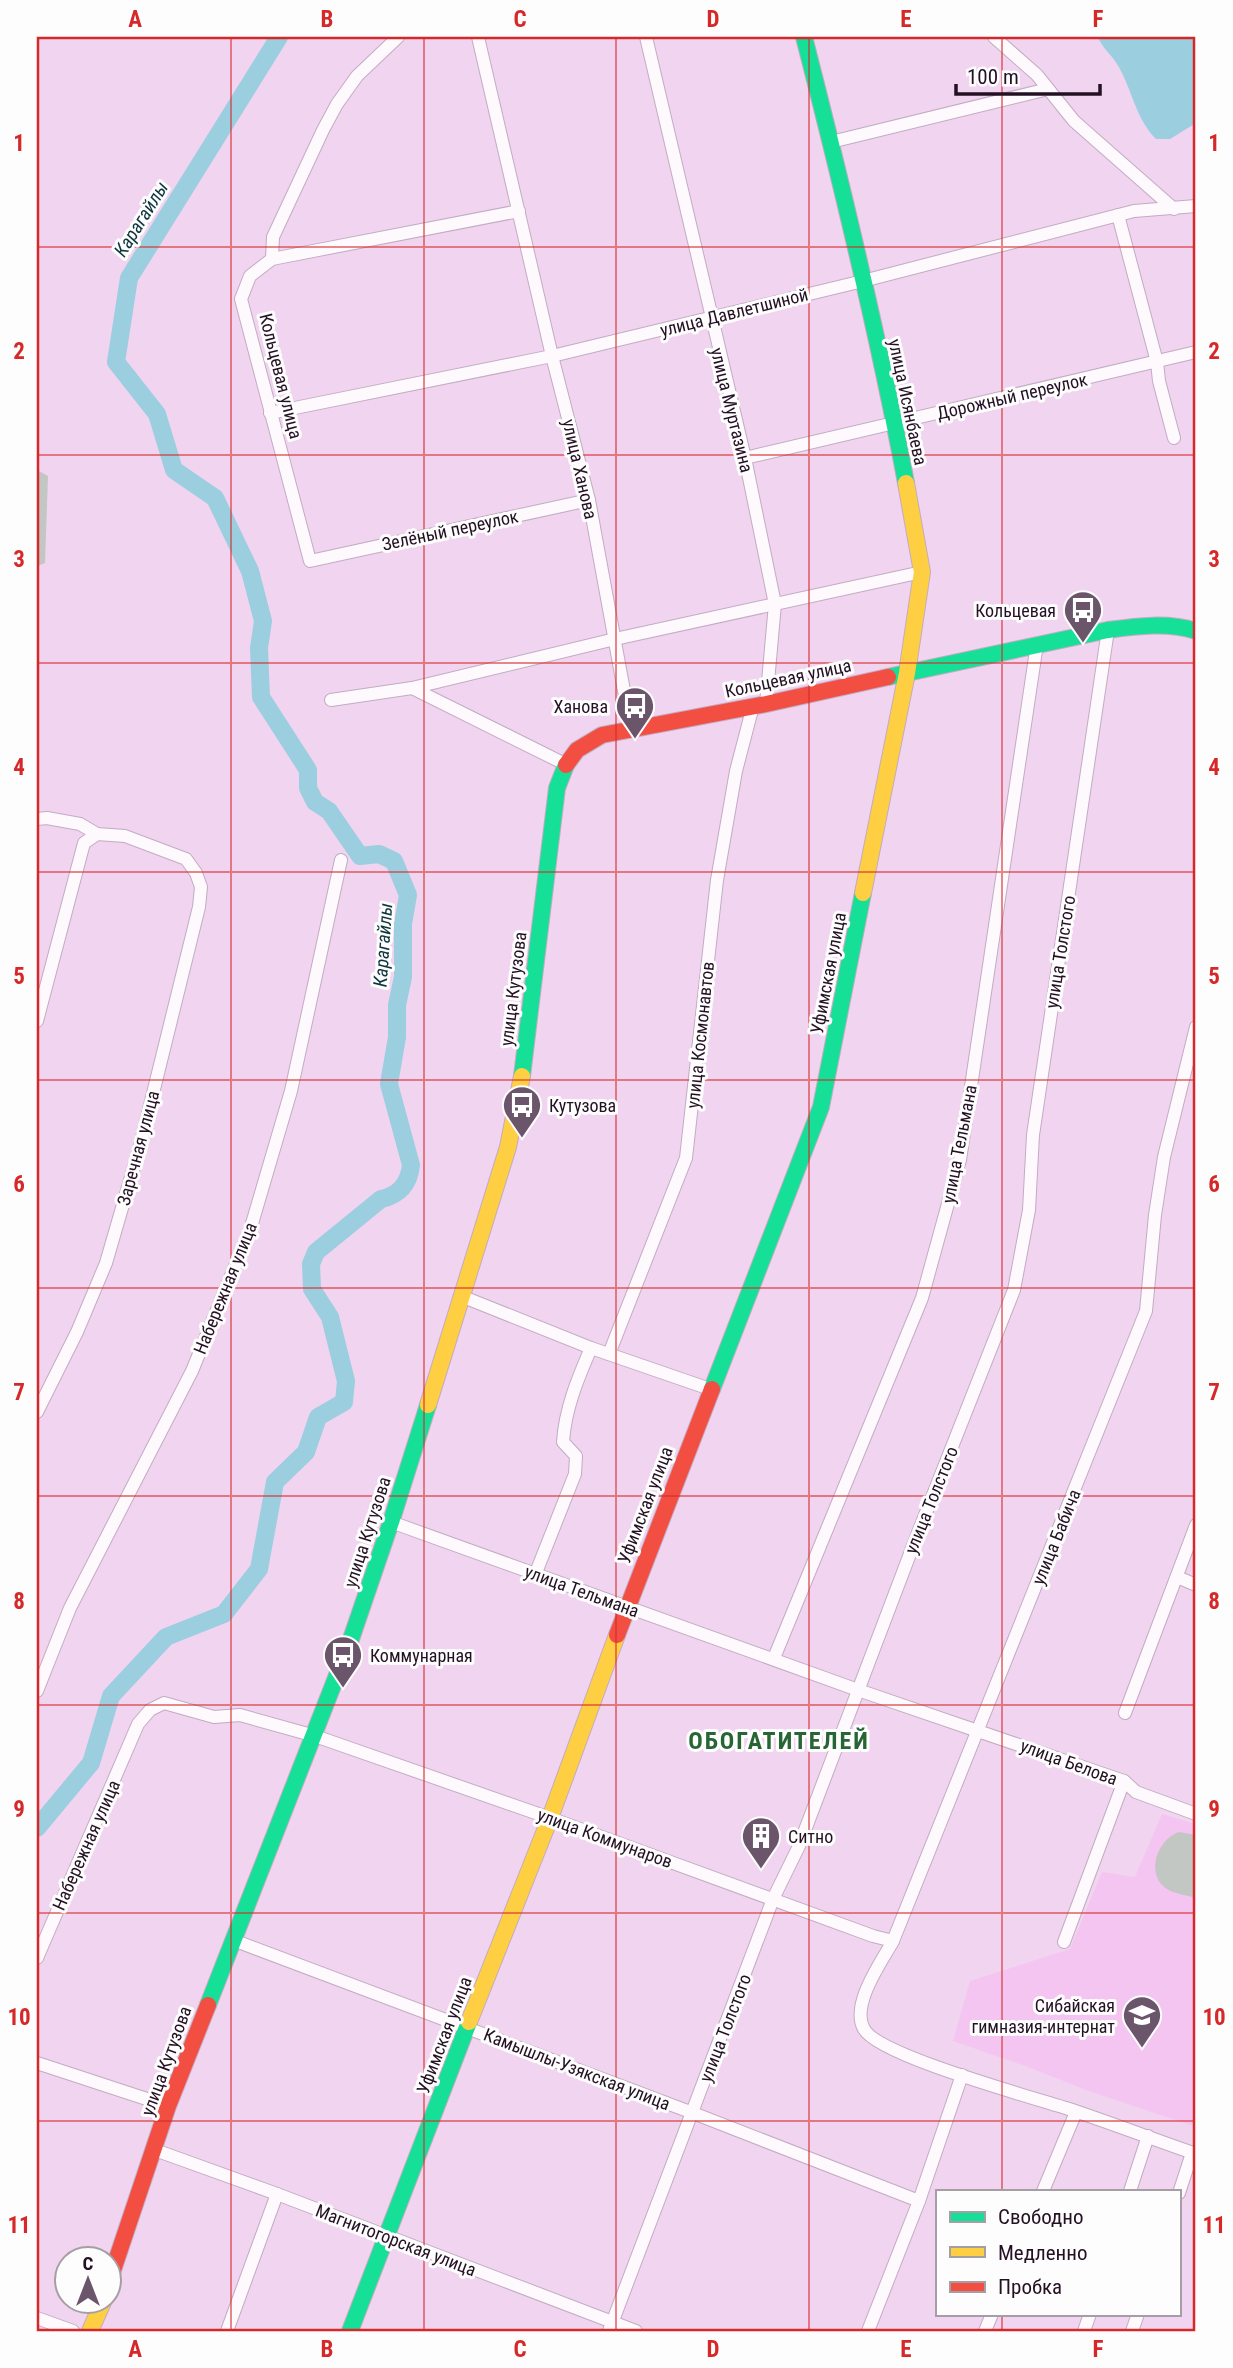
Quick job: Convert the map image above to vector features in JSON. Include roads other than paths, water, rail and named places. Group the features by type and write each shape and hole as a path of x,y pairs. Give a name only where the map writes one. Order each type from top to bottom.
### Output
{"street":[{"path":"398,37 357,76 337,104 273,237 272,259 519,211"},
{"name":"улица Ханова","path":"478,37 552,356 589,500 631,729"},
{"name":"улица Муртазина","path":"646,37 745,458 775,604 760,705"},
{"name":"улица Исянбаева","path":"804,37 831,142 895,424 922,572 907,673"},
{"path":"994,37 1037,75 1074,121 1174,209"},
{"path":"831,142 1048,89"},
{"name":"улица Давлетшиной","path":"270,413 552,356 863,281 1134,211 1196,205"},
{"path":"1118,215 1174,438"},
{"name":"Кольцевая улица","path":"272,259 250,276 241,299 310,561"},
{"name":"Дорожный переулок","path":"745,458 1196,352"},
{"name":"Зелёный переулок","path":"310,561 589,500"},
{"path":"331,700 412,688 615,639 922,572"},
{"name":"Кольцевая улица","path":"565,764 572,753 588,741 631,729 760,705 1108,630 1140,626 1183,627 1196,631"},
{"name":"улица Толстого","path":"611,2327 773,1899 799,1846 1014,1290 1029,1210 1033,1135 1108,630"},
{"name":"улица Тельмана","path":"774,1658 922,1298 960,1160 1037,644"},
{"name":"Уфимская улица","path":"350,2331 551,1818 626,1608 821,1107 907,673"},
{"path":"412,688 565,764"},
{"name":"улица Космонавтов","path":"609,1354 686,1158 717,880 736,771 760,705"},
{"name":"улица Кутузова","path":"122,2246 168,2106 315,1736 391,1522 508,1147 519,1097 557,788 565,764"},
{"path":"37,819 47,818 80,824 97,834 84,843 37,1021"},
{"name":"Заречная улица","path":"37,1412 106,1263 140,1146 200,907 201,887 196,873 186,859 125,836 97,834"},
{"name":"Набережная улица","path":"37,1691 42,1658 192,1371 251,1227 291,1091 341,860"},
{"name":"улица Бабича","path":"962,2075 877,2042 864,2029 861,2008 868,1985 893,1941 1146,1311 1155,1215 1164,1157 1196,1027"},
{"path":"461,1296 591,1348 710,1389"},
{"path":"535,1575 575,1474 576,1456 563,1442 564,1428 575,1385 591,1348"},
{"name":"улица Тельмана","path":"391,1522 626,1608 978,1730"},
{"path":"1125,1713 1196,1525"},
{"path":"1177,1577 1196,1585"},
{"name":"Набережная улица","path":"37,1958 138,1724 150,1710 164,1703"},
{"name":"улица Коммунаров","path":"164,1703 214,1717 240,1715 315,1736 893,1941"},
{"name":"улица Белова","path":"978,1730 1124,1781 1136,1792 1196,1814"},
{"path":"1064,1942 1124,1781"},
{"name":"Камышлы-Узякская улица","path":"233,1940 919,2201"},
{"path":"37,2063 168,2106"},
{"path":"869,2331 919,2201 962,2075 1194,2153 1180,2190"},
{"path":"1043,2190 1076,2112"},
{"path":"1130,2190 1148,2136"},
{"name":"Магнитогорская улица","path":"155,2150 387,2236 611,2327 636,2331"},
{"path":"227,2331 278,2194"},
{"path":"37,2318 73,2331"}],"water":[{"path":"1098,37 1196,37 1196,123 1170,139 1156,139 1143,122 1117,64"}],"waterway":[{"name":"Карагайлы","path":"37,1828 91,1763 111,1696 166,1637 224,1614 259,1569 275,1482 306,1452 318,1417 344,1402 346,1381 330,1317 312,1289 311,1264 316,1252 381,1199 402,1188 411,1165 389,1084 397,1037 397,1005 403,977 403,924 408,895 394,861 379,854 360,856 329,811 315,802 308,788 308,770 261,697 259,648 263,621 250,571 215,498 174,470 157,414 116,362 129,278 279,37"}],"place":[{"name":"Кольцевая","path":"1083,644"},
{"name":"Ханова","path":"635,740"},
{"name":"Кутузова","path":"522,1139"},
{"name":"Коммунарная","path":"343,1689"},
{"name":"Ситно","path":"761,1870"},
{"name":"Сибайская гимназия-интернат","path":"1142,2049"}],"district":[{"name":"ОБОГАТИТЕЛЕЙ","path":"779,1741"}]}
